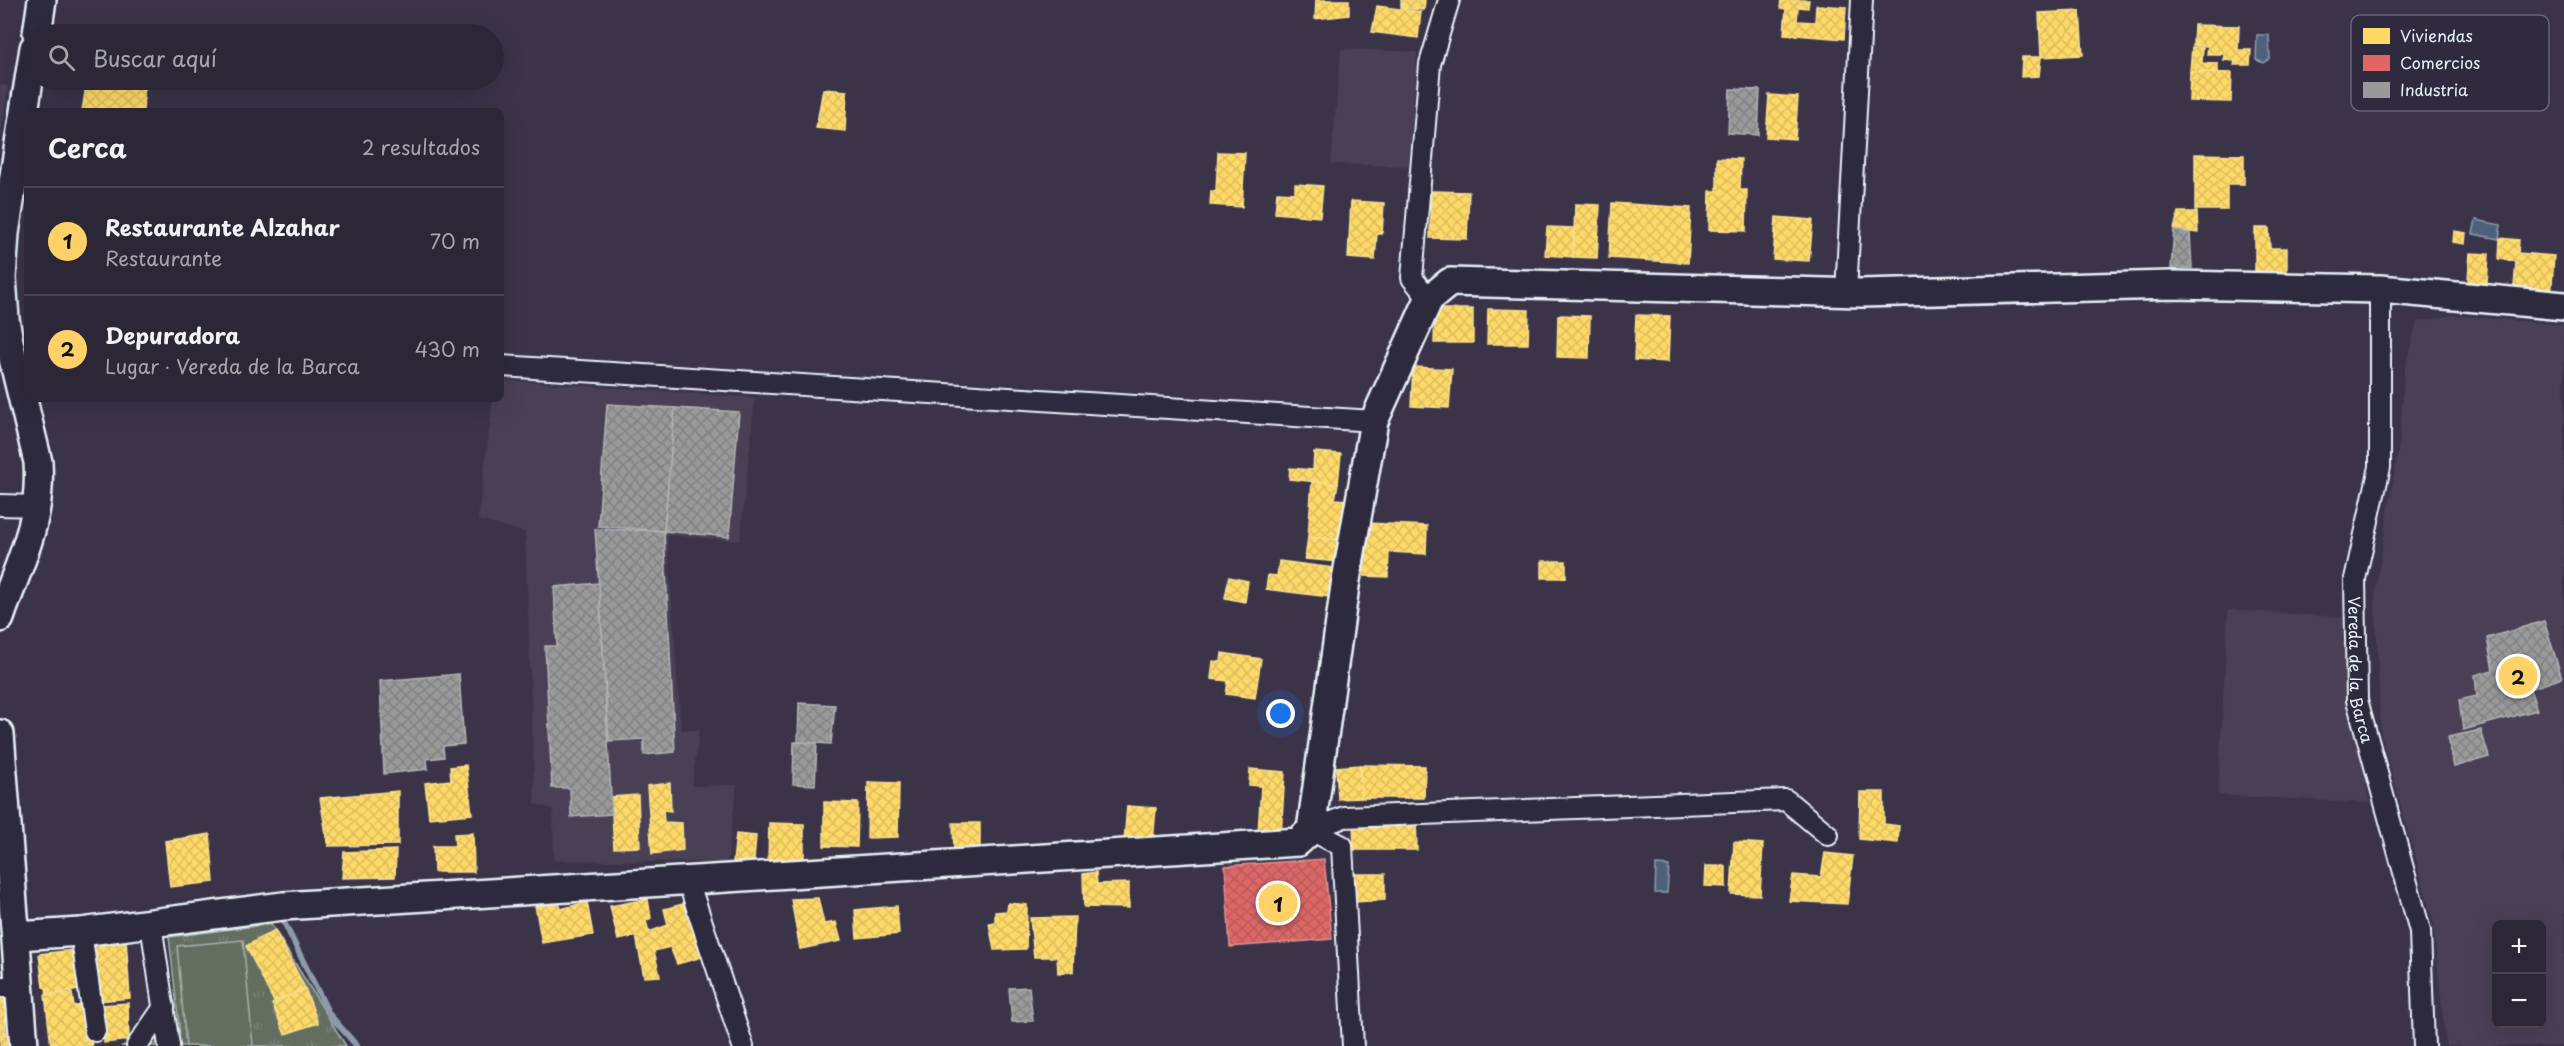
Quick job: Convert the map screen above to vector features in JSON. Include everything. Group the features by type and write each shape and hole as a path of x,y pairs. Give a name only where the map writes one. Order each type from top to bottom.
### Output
{"main road":[{"path":"38,24 42,0"},
{"path":"25,108 27,90"},
{"path":"0,618 30,538 38,506 38,462 9,342 2,278 5,233 24,112"},
{"path":"16,936 81,932 283,906 1298,842 1311,830 1345,586 1374,421 1429,299 1450,282 1846,292 2172,285 2380,289 2564,306"},
{"path":"0,734 16,936 10,987 24,1046"}],"street":[{"path":"1429,299 1412,278 1430,64 1449,0"},
{"path":"1846,292 1862,0"},
{"name":"Vereda de la Barca","path":"2380,289 2380,467 2355,579 2357,700 2420,930 2424,1046"},
{"path":"504,366 1374,421"},
{"path":"0,505 38,506"},
{"path":"1311,830 1344,817 1786,800 1828,835"},
{"path":"1311,830 1342,846 1353,1046"},
{"path":"688,881 743,1046"},
{"path":"151,924 169,1046"},
{"path":"81,932 95,1031"},
{"path":"137,1046 164,1007"}],"shaded area":[{"path":"1341,49 1417,52 1409,166 1331,164"},
{"path":"0,85 8,86 0,138"},
{"path":"2453,315 2564,325 2564,1046 2446,1046 2433,920 2381,735 2375,594 2400,439 2404,372 2417,322"},
{"path":"504,380 755,398 740,541 667,535 681,730 699,730 692,786 737,785 727,863 554,860 553,809 535,804 525,532 478,520 493,402 504,402"},
{"path":"2228,610 2342,617 2369,803 2218,795"}],"green space":[{"path":"271,924 346,1046 121,1046 180,1034 169,937"},
{"path":"243,940 253,1046 186,1046 177,946"}],"water":[{"path":"2257,35 2269,35 2270,59 2264,63 2256,60"},
{"path":"2476,220 2501,225 2499,239 2473,234"},
{"path":"1656,865 1669,866 1667,893 1655,893"}],"building: Viviendas":[{"path":"1316,0 1349,0 1349,15 1315,19"},
{"path":"1401,0 1425,0 1424,10 1401,8"},
{"path":"1781,0 1809,0 1808,8 1798,7 1797,21 1815,22 1816,5 1846,7 1844,39 1784,34 1786,9 1780,8"},
{"path":"1377,6 1421,12 1418,38 1372,32"},
{"path":"2080,11 2083,55 2041,57 2039,13"},
{"path":"2194,25 2239,26 2238,50 2251,50 2250,65 2234,65 2235,61 2224,60 2224,54 2207,54 2208,46 2193,45"},
{"path":"2192,47 2203,47 2202,63 2218,64 2218,73 2190,72"},
{"path":"2022,57 2041,57 2039,76 2021,77"},
{"path":"2190,72 2232,73 2231,102 2189,101"},
{"path":"823,89 847,91 845,131 816,128"},
{"path":"85,90 144,90 143,108 82,108"},
{"path":"1769,95 1798,97 1795,139 1766,137"},
{"path":"1218,152 1245,153 1242,207 1210,205 1211,191 1216,191"},
{"path":"2195,154 2244,155 2244,184 2227,184 2227,210 2195,210"},
{"path":"1717,158 1741,159 1740,190 1747,190 1746,231 1709,230 1710,191 1717,191"},
{"path":"1295,184 1323,186 1320,217 1275,213 1277,192 1295,193"},
{"path":"1431,191 1469,192 1467,239 1430,238"},
{"path":"1351,201 1384,203 1382,234 1377,234 1375,260 1348,258"},
{"path":"1612,203 1691,208 1688,263 1609,258"},
{"path":"1575,204 1600,205 1597,258 1573,257"},
{"path":"2178,212 2197,212 2198,233 2174,230"},
{"path":"1776,217 1813,220 1809,261 1773,259"},
{"path":"1547,227 1574,228 1573,257 1545,255"},
{"path":"2255,228 2269,228 2270,248 2287,248 2287,277 2255,277"},
{"path":"2454,231 2466,233 2465,244 2453,242"},
{"path":"2500,238 2519,240 2518,253 2554,256 2551,298 2467,292 2470,253 2489,254 2487,284 2514,287 2516,261 2499,259"},
{"path":"1435,309 1473,309 1473,343 1434,343"},
{"path":"1488,309 1529,310 1528,344 1487,344"},
{"path":"1558,315 1590,316 1589,358 1557,357"},
{"path":"1636,315 1670,316 1668,362 1634,360"},
{"path":"1413,367 1452,369 1449,408 1411,406"},
{"path":"1314,452 1341,454 1338,484 1289,479 1290,468 1313,470"},
{"path":"1312,481 1338,484 1335,499 1348,500 1342,540 1308,537"},
{"path":"1367,523 1427,526 1426,554 1389,552 1388,577 1364,576"},
{"path":"1308,537 1342,540 1340,562 1305,559"},
{"path":"1279,561 1333,568 1329,597 1266,589 1268,575 1277,576"},
{"path":"1542,561 1566,561 1566,578 1542,578"},
{"path":"1229,577 1248,581 1245,602 1225,598"},
{"path":"1222,653 1261,659 1255,698 1226,694 1228,681 1211,679 1213,661 1221,662"},
{"path":"466,765 472,814 429,818 425,783 451,780 450,767"},
{"path":"1360,765 1361,798 1338,799 1336,767"},
{"path":"1360,765 1425,766 1424,798 1361,798"},
{"path":"1250,769 1285,772 1281,835 1258,833 1261,786 1249,785"},
{"path":"868,782 899,783 898,837 867,838"},
{"path":"670,783 671,811 663,810 664,822 682,823 683,850 652,854 647,786"},
{"path":"398,791 398,845 328,846 320,798"},
{"path":"1860,792 1884,792 1884,824 1899,826 1898,843 1859,839"},
{"path":"638,795 640,847 614,848 611,797"},
{"path":"824,802 858,803 857,847 824,846"},
{"path":"1127,806 1156,808 1153,842 1124,841"},
{"path":"1416,817 1417,850 1354,850 1353,820"},
{"path":"769,823 804,824 804,858 768,860"},
{"path":"953,823 980,823 980,851 954,852"},
{"path":"473,833 474,872 434,872 433,846 455,846 454,834"},
{"path":"210,834 214,882 170,887 165,841"},
{"path":"736,834 756,836 754,861 733,862"},
{"path":"1734,842 1763,844 1760,895 1731,894"},
{"path":"396,850 395,877 342,878 344,852"},
{"path":"1825,853 1853,856 1847,904 1789,901 1793,875 1821,877"},
{"path":"1706,866 1726,866 1726,887 1705,886"},
{"path":"1096,872 1097,884 1129,883 1129,908 1084,907 1083,874"},
{"path":"1352,874 1385,874 1385,900 1355,902"},
{"path":"557,897 561,909 587,902 593,935 542,943 534,900"},
{"path":"818,898 824,924 836,922 841,941 800,949 791,899"},
{"path":"648,899 651,918 646,921 649,932 668,925 664,909 687,903 702,957 677,964 670,947 654,951 660,976 644,977 636,936 618,940 610,906"},
{"path":"1008,903 1027,905 1026,949 994,950 989,923 995,922 995,912 1007,911"},
{"path":"897,906 899,934 857,938 855,910"},
{"path":"1075,917 1073,972 1058,973 1057,957 1034,957 1030,918"},
{"path":"275,930 305,988 274,1002 246,946"},
{"path":"126,938 130,998 98,1001 92,942"},
{"path":"74,950 79,990 47,995 46,988 43,987 39,954"},
{"path":"305,988 318,1023 285,1034 272,1004"},
{"path":"72,993 74,1006 87,1005 92,1046 51,1046 45,995"},
{"path":"0,996 4,996 6,1035 0,1035"},
{"path":"128,1003 129,1040 104,1043 101,1005"},
{"path":"10,1034 10,1046 0,1046 0,1035"}],"building: Comercios":[{"path":"1324,859 1332,939 1230,947 1225,866"}],"building: Industria":[{"path":"1730,89 1760,90 1758,135 1728,133"},
{"path":"2174,230 2190,233 2192,268 2171,268"},
{"path":"607,404 675,408 664,531 598,526"},
{"path":"675,408 739,412 729,537 664,531"},
{"path":"595,529 664,531 675,752 644,755 644,739 609,741"},
{"path":"599,583 612,814 571,817 570,788 552,788 545,646 557,646 554,587"},
{"path":"2544,621 2562,678 2530,689 2537,710 2463,730 2459,700 2477,696 2475,675 2493,670 2487,638"},
{"path":"459,674 464,744 443,746 444,757 427,759 428,769 384,774 380,681"},
{"path":"799,703 835,705 831,744 798,742"},
{"path":"2481,730 2489,757 2454,767 2448,737"},
{"path":"794,742 817,743 815,785 793,784"},
{"path":"1029,987 1033,1021 1012,1022 1009,988"}],"waterway":[{"path":"282,918 329,1014 357,1046"}],"place":[{"name":"Depuradora","path":"2518,676"},
{"name":"Restaurante Alzahar","path":"1278,903"}]}
